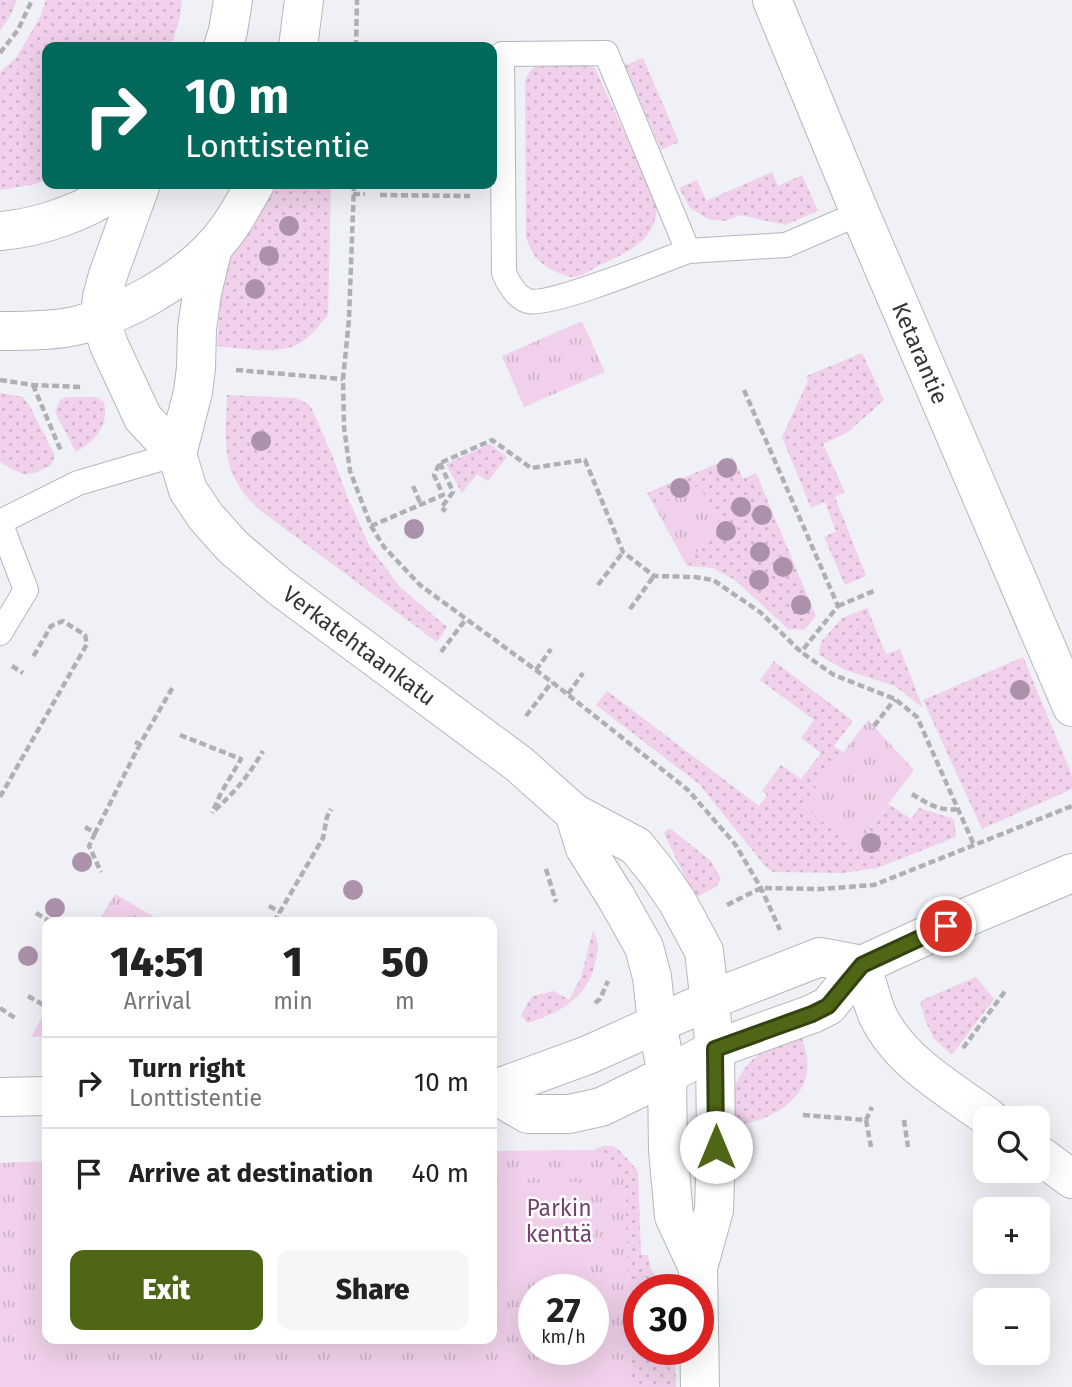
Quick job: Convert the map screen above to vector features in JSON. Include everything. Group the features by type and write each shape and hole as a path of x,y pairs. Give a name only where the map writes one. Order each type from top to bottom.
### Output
{"street":[{"path":"225,42 233,0"},
{"path":"299,42 304,0"},
{"name":"Ketarantie","path":"772,0 860,213 1072,707"},
{"path":"0,231 59,218 117,189"},
{"name":"Verkatehtaankatu","path":"139,189 107,275 100,318 143,418 177,454 188,490 206,517 233,547 280,587 519,764 574,813 636,846 677,901 704,951 715,1049 714,1210 698,1268"},
{"path":"0,331 73,326 100,318 149,297 177,278 213,247 253,189"},
{"path":"177,454 193,392 201,293 213,247"},
{"path":"574,813 585,848 644,947 652,977 667,1075 668,1150 674,1216 698,1268 700,1387"},
{"path":"497,1094 528,1114 569,1114 601,1107 715,1049 828,1006 862,965 1072,873"},
{"path":"497,1089 587,1055 710,1000 820,957 862,965"},
{"path":"862,965 878,1016 897,1046 919,1067 973,1106"},
{"path":"0,1097 42,1096"},
{"path":"1050,1163 1072,1179"}],"lane":[{"path":"688,251 607,52 502,54 504,273 522,298 531,302 561,297 688,251 786,245 860,213"},
{"path":"0,633 26,590 0,522 78,483 177,454"}],"path":[{"path":"0,53 18,30 32,0"},
{"path":"356,42 357,0"},
{"path":"354,189 349,319 343,379 344,427 350,471 371,526 384,547 420,585 568,694 688,790 734,844 761,888 781,931"},
{"path":"354,194 365,194"},
{"path":"380,195 504,197"},
{"path":"228,369 343,379"},
{"path":"0,380 33,385 92,387"},
{"path":"33,385 65,458"},
{"path":"744,390 838,606"},
{"path":"371,526 443,495 434,475 440,463 492,440 530,468 585,460 623,552 654,576 695,576 713,580 760,612 801,652 834,675 895,699 917,718 974,845"},
{"path":"440,463 453,492 441,508 446,511"},
{"path":"413,485 421,505"},
{"path":"598,586 623,552"},
{"path":"630,609 654,576"},
{"path":"801,652 838,606 876,590"},
{"path":"441,652 466,619"},
{"path":"0,797 87,645 85,635 63,621 51,626 33,657"},
{"path":"536,670 551,649"},
{"path":"568,694 583,673"},
{"path":"526,716 552,682"},
{"path":"101,872 89,846 94,833 137,743 174,685"},
{"path":"874,726 895,699"},
{"path":"180,735 241,759 212,813 236,791 262,751"},
{"path":"912,793 924,802 948,811 958,809"},
{"path":"718,910 761,888 821,889 874,885 1072,806"},
{"path":"277,917 323,838 331,808"},
{"path":"85,827 94,833"},
{"path":"269,905 280,912"},
{"path":"36,913 43,917"},
{"path":"593,1005 600,999 609,979"},
{"path":"959,1053 1006,990"},
{"path":"28,996 42,1004"},
{"path":"0,1008 15,1018"},
{"path":"871,1147 866,1120 872,1107"},
{"path":"803,1115 866,1120"},
{"path":"905,1120 908,1147"}],"green space":[{"path":"0,0 17,0 0,31"},
{"path":"46,0 182,0 172,42 42,42 42,182 0,190 0,72 16,58 40,17"},
{"path":"576,57 595,68 657,205 652,228 639,244 585,274 571,277 560,274 539,261 526,238 525,81 539,64"},
{"path":"643,58 679,142 661,150 625,65"},
{"path":"772,172 778,186 802,175 818,211 785,225 740,215 724,221 708,219 690,208 679,188 697,180 706,201"},
{"path":"273,189 331,189 328,315 300,343 281,349 259,350 217,346 221,292 231,258"},
{"path":"582,321 605,372 524,407 502,356"},
{"path":"862,353 884,400 848,432 823,444 845,492 835,497 866,576 845,585 824,537 836,531 825,502 811,508 782,437 808,381 806,376"},
{"path":"0,393 23,397 29,405 55,456 51,465 25,474 0,462"},
{"path":"227,395 296,398 308,404 369,545 399,586 447,627 437,642 261,511 247,497 238,484 228,458"},
{"path":"66,397 95,397 104,402 103,425 90,443 76,452 55,412 60,400"},
{"path":"490,444 507,457 488,481 477,474 462,493 446,464"},
{"path":"733,457 743,479 756,473 816,616 804,630 788,629 735,580 713,568 687,566 719,523 699,486 655,507 647,493"},
{"path":"699,485 719,523 687,566 655,507"},
{"path":"867,608 886,654 900,649 923,708 895,686 845,670 819,655 821,642 842,618"},
{"path":"1023,657 1072,775 1072,789 982,829 923,700"},
{"path":"774,661 853,721 834,746 843,752 802,806 856,847 889,804 911,819 919,808 954,819 956,837 877,868 843,873 773,872 765,866 699,784 596,705 607,691 759,806 767,795 762,791 781,765 801,779 821,753 801,738 814,720 760,680"},
{"path":"868,720 914,770 856,847 802,806"},
{"path":"671,829 711,861 721,879 716,887 695,898 664,833"},
{"path":"115,894 154,917 101,917"},
{"path":"593,931 598,950 586,986 570,1003 550,1015 527,1023 521,1015 532,996 554,991 569,1000 581,977"},
{"path":"976,977 994,999 952,1055 934,1039 920,1001"},
{"path":"42,1017 42,1036 31,1037"},
{"path":"801,1033 807,1072 798,1093 770,1116 736,1124 735,1108 730,1100 741,1074 765,1050"},
{"path":"613,1146 638,1171 641,1255 648,1255 650,1268 654,1274 627,1274 625,1178 593,1150"},
{"name":"Parkin kenttä","path":"593,1150 625,1178 627,1274 623,1274 623,1365 629,1365 630,1387 0,1387 0,1163 42,1161 42,1344 497,1344 497,1151"},
{"path":"497,1184 583,1184 586,1190 588,1274 518,1274 518,1281 497,1282"},
{"path":"609,1359 616,1359 616,1387 0,1387 0,1366 518,1360 518,1365 609,1365"},
{"path":"629,1365 675,1365 676,1387 630,1387"}],"route":[{"path":"716,1147 715,1049 828,1006 862,965 946,926"}]}
